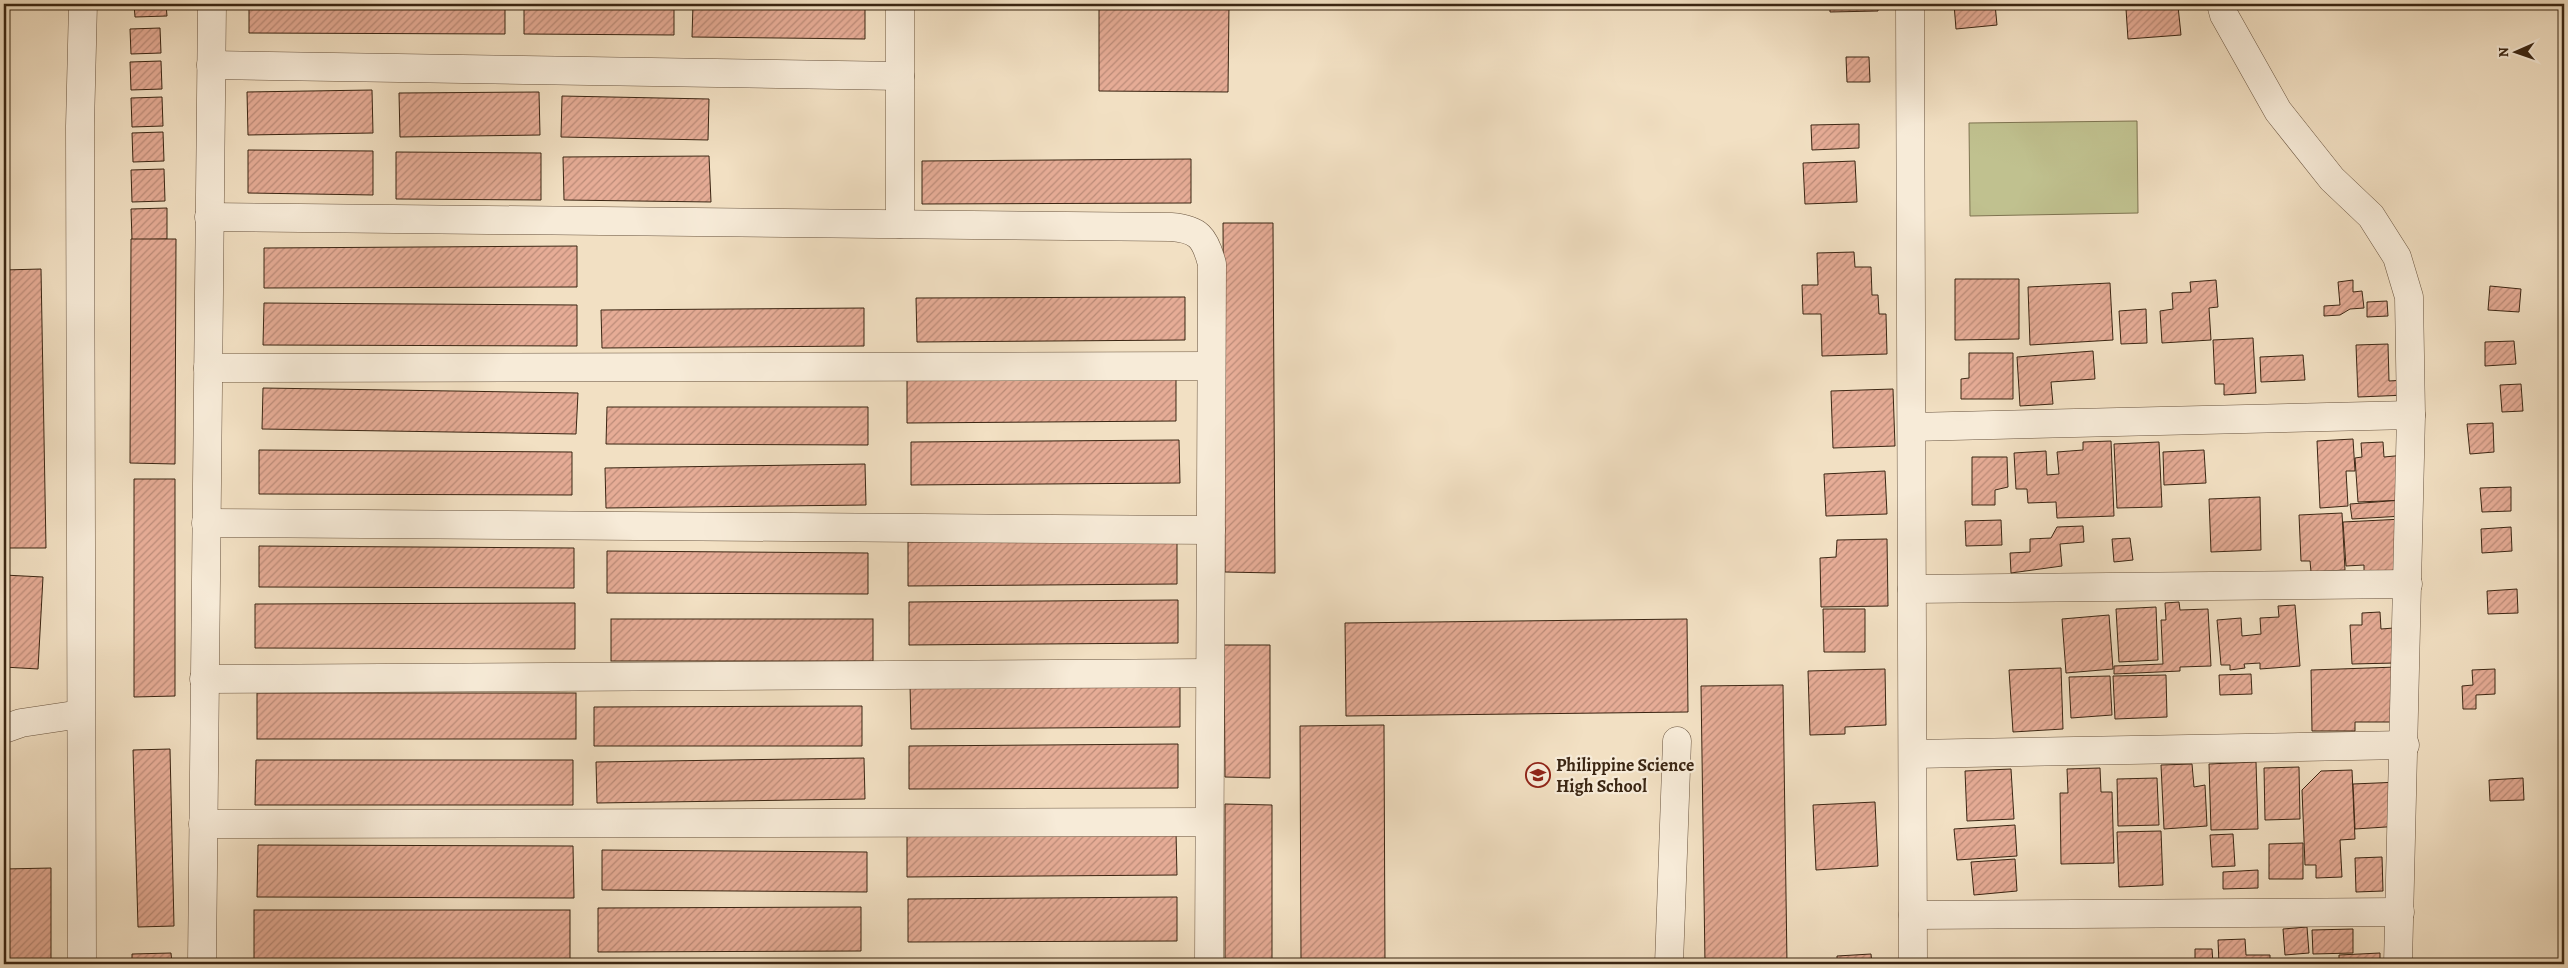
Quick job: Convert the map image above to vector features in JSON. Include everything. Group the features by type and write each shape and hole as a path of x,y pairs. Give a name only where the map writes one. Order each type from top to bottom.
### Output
{"street":[{"path":"82,964 80,126 83,4"},
{"path":"202,964 212,4"},
{"path":"900,4 900,224"},
{"path":"1910,4 1914,964"},
{"path":"2221,4 2224,15 2278,111 2332,179 2371,216 2397,257 2409,296 2411,415 2405,745 2398,964"},
{"path":"211,65 900,76"},
{"path":"209,218 1188,228 1200,236 1208,248 1212,264 1208,964"},
{"path":"208,368 1211,366"},
{"path":"1912,427 2411,415"},
{"path":"206,523 1211,530"},
{"path":"1912,589 2408,584"},
{"path":"204,679 1210,673"},
{"path":"4,730 21,723 81,714"},
{"path":"1669,964 1677,741"},
{"path":"1913,754 2405,745"},
{"path":"203,824 1209,822"},
{"path":"1913,915 2400,912"}],"green space":[{"path":"2137,121 2138,213 1970,216 1969,123"}],"building":[{"path":"134,4 166,4 167,16 135,17"},
{"path":"249,4 505,4 505,34 249,33"},
{"path":"524,4 674,4 674,35 524,34"},
{"path":"693,4 865,4 865,39 692,37"},
{"path":"1099,4 1229,4 1228,92 1099,91"},
{"path":"1830,4 1878,4 1878,11 1830,12"},
{"path":"1954,4 1995,4 1997,25 1956,29"},
{"path":"2178,6 2181,35 2128,39 2126,9"},
{"path":"160,28 161,53 131,54 130,29"},
{"path":"1846,57 1869,57 1870,82 1847,82"},
{"path":"161,61 162,89 131,90 130,62"},
{"path":"372,90 373,133 248,135 247,92"},
{"path":"539,92 540,135 400,137 399,93"},
{"path":"562,96 709,99 708,140 561,137"},
{"path":"162,97 163,126 132,127 131,98"},
{"path":"1859,124 1859,148 1812,150 1811,125"},
{"path":"163,132 164,161 133,162 132,133"},
{"path":"248,150 373,151 373,195 248,193"},
{"path":"396,152 541,153 541,200 396,199"},
{"path":"709,156 711,202 564,200 563,157"},
{"path":"1191,159 1191,203 922,204 922,161"},
{"path":"1855,161 1857,202 1805,204 1803,163"},
{"path":"164,169 165,201 132,202 131,170"},
{"path":"167,208 167,239 132,240 131,209"},
{"path":"1223,223 1273,223 1275,573 1225,572"},
{"path":"131,239 176,239 175,464 130,463"},
{"path":"577,246 577,287 264,288 264,248"},
{"path":"1854,252 1855,267 1871,267 1872,295 1878,295 1879,314 1886,314 1887,354 1822,356 1821,314 1803,314 1802,285 1818,285 1817,253"},
{"path":"41,269 46,548 4,548 4,270"},
{"path":"1955,279 2019,279 2019,339 1955,340"},
{"path":"2216,280 2218,307 2209,308 2211,340 2162,343 2160,311 2173,309 2172,293 2191,292 2190,282"},
{"path":"2353,280 2353,292 2362,291 2364,308 2350,309 2340,315 2324,316 2324,306 2340,305 2338,282"},
{"path":"2110,283 2113,340 2030,345 2028,287"},
{"path":"2490,286 2521,289 2519,312 2488,310"},
{"path":"1185,297 1185,340 917,342 916,298"},
{"path":"2387,301 2388,316 2367,317 2367,302"},
{"path":"264,303 577,305 577,346 263,345"},
{"path":"864,308 864,346 602,348 601,310"},
{"path":"2146,309 2147,343 2121,344 2119,311"},
{"path":"2253,338 2256,393 2224,395 2224,384 2215,384 2213,340"},
{"path":"2514,341 2516,364 2485,366 2485,342"},
{"path":"2388,344 2389,381 2405,380 2407,395 2358,397 2356,345"},
{"path":"2093,351 2095,379 2051,382 2053,404 2020,406 2017,357"},
{"path":"1969,353 2013,353 2013,399 1961,399 1961,379 1969,378"},
{"path":"2303,355 2305,380 2261,382 2260,357"},
{"path":"1176,378 1176,421 907,423 907,380"},
{"path":"2521,384 2523,411 2502,412 2500,385"},
{"path":"263,388 578,393 576,434 262,429"},
{"path":"1893,389 1895,446 1833,448 1831,391"},
{"path":"607,407 868,407 868,445 606,444"},
{"path":"2493,423 2494,452 2470,454 2467,424"},
{"path":"2353,439 2355,471 2346,471 2348,506 2320,508 2317,441"},
{"path":"1179,440 1180,483 911,485 911,442"},
{"path":"2111,441 2114,516 2057,518 2056,502 2028,503 2027,489 2016,489 2014,453 2046,451 2047,475 2059,474 2057,452 2083,450 2083,442"},
{"path":"2159,442 2162,507 2117,508 2114,444"},
{"path":"2383,442 2384,457 2405,455 2407,500 2358,502 2355,458 2362,457 2361,443"},
{"path":"259,450 572,452 572,495 259,494"},
{"path":"2204,450 2206,483 2164,485 2163,452"},
{"path":"1972,457 2007,457 2008,487 1995,490 1995,505 1972,505"},
{"path":"865,464 866,505 606,508 605,468"},
{"path":"1885,471 1887,514 1826,516 1824,474"},
{"path":"134,479 175,479 175,696 134,697"},
{"path":"2511,487 2511,511 2482,512 2480,488"},
{"path":"2260,497 2261,550 2211,552 2209,499"},
{"path":"2402,500 2403,516 2352,519 2350,504"},
{"path":"2342,513 2345,570 2311,572 2310,561 2301,561 2299,515"},
{"path":"2403,519 2405,572 2364,574 2364,565 2346,566 2343,522"},
{"path":"2001,520 2002,545 1966,546 1965,521"},
{"path":"2083,526 2084,542 2060,544 2062,566 2011,573 2010,553 2030,552 2030,539 2051,538 2057,527"},
{"path":"2511,527 2512,551 2482,553 2481,529"},
{"path":"2130,538 2133,560 2114,562 2112,539"},
{"path":"1887,539 1888,606 1821,607 1820,558 1836,557 1837,540"},
{"path":"1177,540 1177,584 908,586 908,542"},
{"path":"259,546 574,548 574,588 259,587"},
{"path":"607,551 868,553 868,594 607,593"},
{"path":"4,575 43,577 38,669 4,667"},
{"path":"2517,589 2518,613 2488,614 2487,591"},
{"path":"1178,600 1178,643 909,645 909,602"},
{"path":"2179,602 2180,610 2208,609 2211,666 2180,667 2180,671 2114,674 2114,666 2163,664 2161,620 2166,620 2165,603"},
{"path":"575,603 575,649 255,648 255,604"},
{"path":"2295,605 2300,666 2260,669 2260,663 2244,664 2245,668 2230,670 2230,665 2221,665 2217,620 2241,618 2242,636 2261,634 2260,618 2279,617 2278,606"},
{"path":"2156,607 2158,660 2119,662 2116,609"},
{"path":"1823,609 1865,609 1865,652 1824,652"},
{"path":"2380,612 2381,629 2394,628 2395,663 2352,664 2350,625 2362,625 2362,613"},
{"path":"2109,615 2113,669 2066,673 2062,619"},
{"path":"611,619 873,619 873,661 611,661"},
{"path":"1687,619 1688,712 1346,716 1345,623"},
{"path":"1224,645 1270,645 1270,778 1225,777"},
{"path":"2397,667 2396,722 2355,722 2355,731 2312,731 2311,670"},
{"path":"2061,668 2063,729 2013,732 2009,670"},
{"path":"1885,669 1886,725 1845,727 1845,734 1810,735 1808,671"},
{"path":"2495,669 2495,694 2476,695 2476,709 2463,709 2462,686 2473,685 2472,670"},
{"path":"2251,674 2252,694 2220,695 2219,675"},
{"path":"2166,675 2167,717 2115,719 2113,676"},
{"path":"2110,676 2112,715 2071,718 2069,677"},
{"path":"1180,684 1180,727 911,729 910,685"},
{"path":"1783,685 1787,964 1705,964 1701,686"},
{"path":"257,693 576,693 576,739 257,739"},
{"path":"862,706 862,746 594,746 594,707"},
{"path":"1384,725 1385,964 1301,964 1300,726"},
{"path":"1178,744 1178,788 909,789 909,746"},
{"path":"170,749 174,926 138,927 133,750"},
{"path":"864,758 865,799 597,803 596,762"},
{"path":"256,760 573,760 573,805 255,805"},
{"path":"2256,762 2258,829 2211,830 2209,764"},
{"path":"2192,764 2194,787 2205,785 2207,826 2164,829 2161,765"},
{"path":"2299,767 2300,819 2265,820 2264,768"},
{"path":"2100,768 2101,792 2112,792 2114,863 2061,864 2060,793 2068,793 2067,769"},
{"path":"2011,769 2014,819 1967,821 1965,771"},
{"path":"2352,770 2355,839 2340,840 2342,877 2316,878 2316,865 2305,865 2302,790 2321,771"},
{"path":"2157,778 2159,825 2118,826 2117,779"},
{"path":"2523,778 2524,800 2490,801 2489,780"},
{"path":"2400,782 2401,826 2355,829 2353,784"},
{"path":"1875,802 1878,866 1816,870 1813,805"},
{"path":"1225,804 1272,805 1272,964 1225,964"},
{"path":"2015,825 2017,856 1957,860 1954,829"},
{"path":"2161,831 2163,885 2119,887 2117,832"},
{"path":"1176,832 1177,875 907,877 907,834"},
{"path":"2233,834 2235,866 2212,867 2210,835"},
{"path":"2303,843 2303,879 2269,879 2269,844"},
{"path":"258,845 573,846 574,898 257,897"},
{"path":"602,850 867,852 867,892 602,890"},
{"path":"2382,857 2383,891 2356,892 2355,858"},
{"path":"2015,859 2017,891 1974,895 1971,862"},
{"path":"51,868 51,964 4,964 4,869"},
{"path":"2258,870 2258,888 2223,889 2223,872"},
{"path":"1177,897 1177,941 908,942 908,899"},
{"path":"861,907 861,951 598,952 598,908"},
{"path":"254,910 570,910 570,960 254,960"},
{"path":"2307,927 2309,953 2285,955 2283,929"},
{"path":"2353,929 2353,953 2313,954 2312,930"},
{"path":"2245,939 2246,955 2270,955 2270,964 2219,964 2218,940"},
{"path":"2195,949 2212,949 2213,964 2195,964"},
{"path":"171,953 172,964 132,964 132,954"},
{"path":"2380,953 2380,964 2339,964 2339,955"},
{"path":"1871,954 1872,964 1837,964 1837,956"},
{"path":"1963,959 1996,959 1996,964 1962,964"},
{"path":"2107,962 2108,964 2069,964"}],"place":[{"name":"Philippine Science High School","path":"1538,775"}]}
